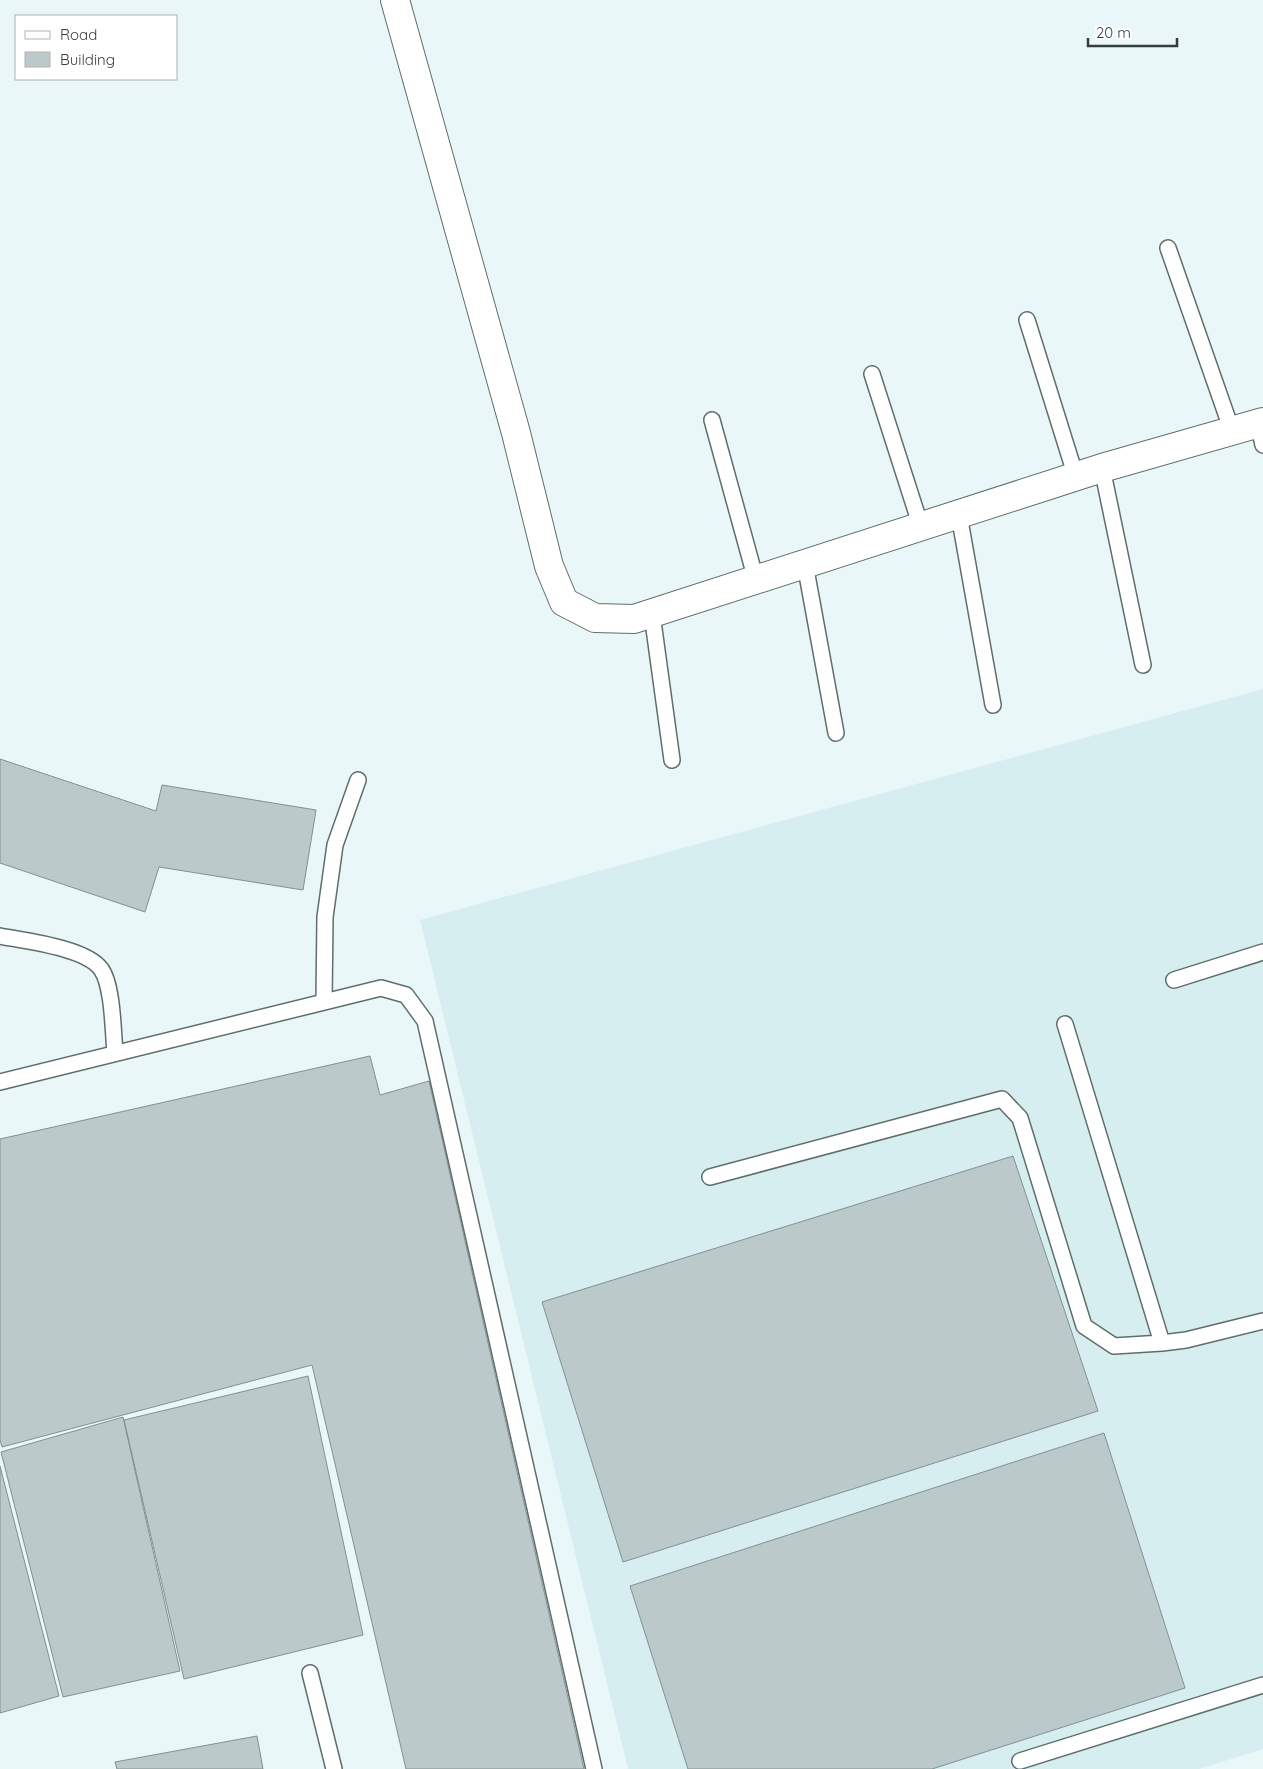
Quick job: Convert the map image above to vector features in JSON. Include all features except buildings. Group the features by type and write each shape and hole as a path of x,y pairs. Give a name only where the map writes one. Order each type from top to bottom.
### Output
{"street":[{"path":"395,0 516,433 549,566 564,602 595,618 634,619 652,614 1102,468 1254,430"}],"lane":[{"path":"1168,248 1254,430"},
{"path":"1027,320 1076,477"},
{"path":"872,374 921,527"},
{"path":"712,420 756,580"},
{"path":"1102,468 1143,666"},
{"path":"959,515 994,705"},
{"path":"806,564 836,733"},
{"path":"652,614 672,760"},
{"path":"324,1002 325,916 335,845 358,780"},
{"path":"0,936 74,950 101,969 111,1000 115,1052"},
{"path":"1174,980 1263,952"},
{"path":"0,1082 115,1052 380,988 406,995 425,1022 594,1769"},
{"path":"1065,1024 1162,1343"},
{"path":"710,1177 1002,1099 1020,1118 1084,1326 1114,1346 1186,1340 1263,1321"},
{"path":"310,1673 334,1769"},
{"path":"1020,1761 1263,1685"}],"shaded area":[{"path":"1263,689 1263,1749 1199,1769 628,1769 420,920"}]}
